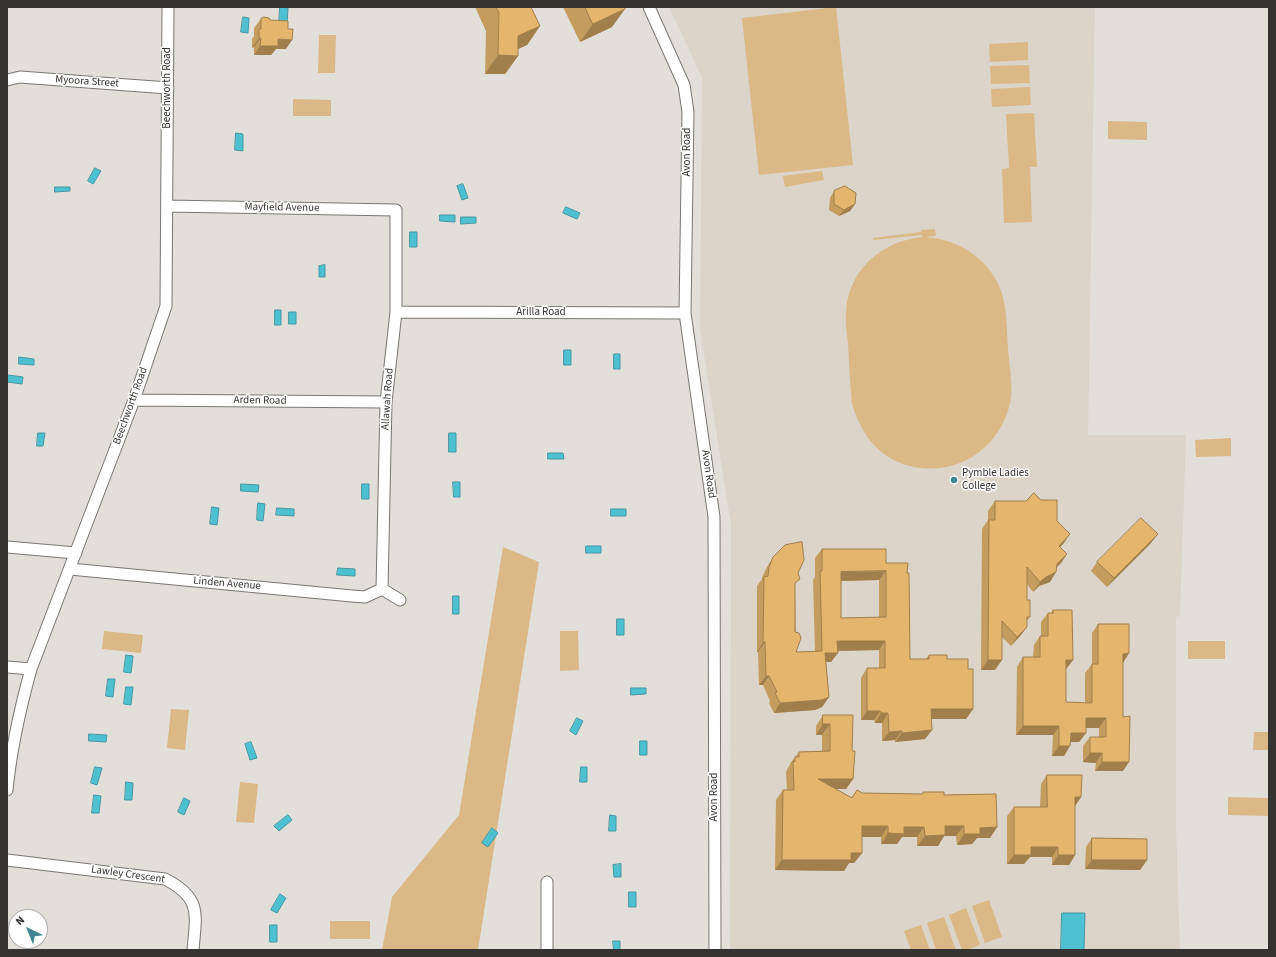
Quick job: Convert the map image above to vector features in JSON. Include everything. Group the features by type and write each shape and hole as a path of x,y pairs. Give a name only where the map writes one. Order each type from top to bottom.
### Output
{"street":[{"name":"Beechworth Road","path":"7,790 9,763 16,726 31,669 134,400 166,306 168,7"},
{"name":"Avon Road","path":"648,7 671,53 684,85 688,112 685,313 714,517 714,950"},
{"name":"Myoora Street","path":"7,80 20,77 168,88"},
{"name":"Mayfield Avenue","path":"167,206 396,210"},
{"name":"Allawah Road","path":"382,589 386,402 396,312 396,210"},
{"name":"Arilla Road","path":"396,312 685,313"},
{"name":"Arden Road","path":"134,400 386,402"},
{"path":"7,547 76,553"},
{"name":"Linden Avenue","path":"70,569 352,596 366,596 382,589"},
{"path":"382,589 400,600"},
{"path":"7,667 31,669"},
{"name":"Lawley Crescent","path":"7,860 165,879 185,892 192,902 196,914 193,950"},
{"path":"547,882 547,950"}],"shaded area":[{"name":"Pymble Ladies College","path":"669,7 1095,7 1088,435 1186,435 1180,616 1176,617 1176,829 1180,950 730,950 731,525 700,329 702,78"},
{"path":"836,7 853,165 759,175 742,18"},
{"path":"319,35 336,35 335,73 318,73"},
{"path":"1028,42 1028,60 990,62 989,44"},
{"path":"1029,65 1030,83 991,84 990,66"},
{"path":"1030,87 1031,105 992,107 991,89"},
{"path":"293,99 331,100 331,116 293,116"},
{"path":"1034,113 1037,167 1030,167 1032,222 1004,223 1002,169 1009,168 1006,114"},
{"path":"1108,121 1147,122 1147,140 1108,139"},
{"path":"822,171 824,180 785,187 783,176"},
{"path":"935,229 936,236 925,237 953,243 966,249 988,268 996,279 1002,293 1005,307 1011,398 1007,415 999,430 978,454 964,462 948,467 932,469 914,467 891,459 874,445 861,426 852,404 846,316 848,297 853,283 860,271 870,260 881,251 894,244 922,237 922,235 873,240 873,238"},
{"path":"1231,438 1231,456 1196,457 1195,440"},
{"path":"503,547 539,562 478,950 382,950 392,897 459,815"},
{"path":"104,631 143,635 141,653 102,649"},
{"path":"560,631 578,631 579,670 560,671"},
{"path":"1188,641 1225,641 1225,659 1188,659"},
{"path":"171,709 189,710 185,750 167,748"},
{"path":"1254,732 1269,732 1269,750 1253,750"},
{"path":"240,782 258,784 254,823 236,822"},
{"path":"1228,797 1268,798 1268,816 1228,815"},
{"path":"989,900 1002,937 985,943 972,906"},
{"path":"966,908 980,945 967,950 962,950 949,915"},
{"path":"944,917 956,950 936,950 927,923"},
{"path":"330,921 370,921 370,939 330,939"},
{"path":"921,925 930,950 911,950 904,931"}],"water":[{"path":"280,7 288,8 287,25 279,24"},
{"path":"243,17 249,18 248,33 241,32"},
{"path":"236,133 243,134 243,151 235,150"},
{"path":"95,168 101,171 93,184 88,181"},
{"path":"463,184 468,198 462,200 457,186"},
{"path":"55,187 70,187 70,191 55,192"},
{"path":"566,207 580,213 577,219 563,213"},
{"path":"440,215 455,215 455,222 440,221"},
{"path":"461,217 476,217 476,223 461,224"},
{"path":"410,232 417,232 417,247 410,247"},
{"path":"325,265 325,277 319,277 319,266"},
{"path":"275,310 281,310 281,325 275,325"},
{"path":"289,312 296,312 296,324 289,324"},
{"path":"564,350 571,350 571,365 564,365"},
{"path":"614,354 620,354 620,369 614,369"},
{"path":"19,357 34,359 34,365 19,364"},
{"path":"8,375 23,377 22,384 7,382"},
{"path":"38,433 45,433 43,446 37,446"},
{"path":"449,433 456,433 456,452 449,452"},
{"path":"548,453 563,453 564,459 548,459"},
{"path":"453,482 460,482 460,497 454,497"},
{"path":"241,484 259,485 258,492 241,491"},
{"path":"362,484 369,484 369,499 362,499"},
{"path":"258,503 265,504 263,521 257,520"},
{"path":"212,507 219,508 217,525 210,524"},
{"path":"277,508 294,509 294,516 276,515"},
{"path":"611,509 626,509 626,516 611,516"},
{"path":"586,546 601,546 601,553 586,553"},
{"path":"338,568 355,569 355,576 337,575"},
{"path":"453,596 459,596 459,614 453,614"},
{"path":"617,619 624,619 624,635 617,635"},
{"path":"126,655 133,656 131,673 124,672"},
{"path":"108,679 115,679 113,697 106,696"},
{"path":"126,687 133,687 131,705 124,704"},
{"path":"631,688 646,688 646,694 631,695"},
{"path":"577,718 583,721 576,735 570,731"},
{"path":"89,734 107,735 106,742 89,741"},
{"path":"640,741 647,741 647,755 640,755"},
{"path":"251,742 257,758 250,760 245,744"},
{"path":"95,767 102,768 97,785 91,783"},
{"path":"581,767 587,767 587,782 580,782"},
{"path":"126,782 133,783 132,800 125,800"},
{"path":"94,795 101,796 99,813 92,813"},
{"path":"184,798 190,801 184,815 178,812"},
{"path":"288,815 292,820 279,831 274,826"},
{"path":"610,815 616,816 616,831 609,831"},
{"path":"492,828 498,833 488,847 482,843"},
{"path":"621,864 621,877 614,877 613,865"},
{"path":"629,892 636,892 636,907 629,907"},
{"path":"280,894 286,898 277,913 271,910"},
{"path":"1062,913 1085,913 1084,950 1061,950"},
{"path":"270,925 277,925 277,942 270,942"},
{"path":"613,941 620,941 620,950 614,950"}],"building":[{"path":"496,7 531,7 540,26 518,36 518,56 498,55 499,13"},
{"path":"585,7 625,7 625,9 593,24"},
{"path":"264,17 269,18 270,20 288,21 288,29 293,29 292,40 278,39 278,46 260,46 261,38 259,38 259,29 261,29 261,19"},
{"path":"845,186 856,193 855,204 844,210 834,204 834,191"},
{"path":"1034,493 1041,500 1057,500 1057,521 1070,534 1059,546 1067,554 1057,564 1056,572 1040,582 1027,567 1027,600 1030,600 1030,617 1027,617 1027,627 1017,637 1002,621 1002,660 988,660 989,520 995,520 995,501 1026,501"},
{"path":"1141,518 1158,534 1114,578 1097,562"},
{"path":"802,542 804,560 798,573 800,579 795,583 795,632 799,633 801,638 796,652 822,651 820,571 822,571 822,549 886,549 886,563 908,563 907,573 909,573 910,659 929,659 929,655 947,655 947,659 968,659 968,669 973,669 973,709 931,709 932,730 902,733 902,731 889,732 888,713 881,713 880,711 867,711 867,668 885,668 885,641 837,641 838,653 825,653 829,697 822,700 780,703 775,693 777,692 769,676 766,676 765,642 763,642 764,577 768,576 769,567 773,557 785,545","holes":["886,571 886,617 841,618 841,572"]},
{"path":"1053,610 1072,610 1073,660 1066,660 1066,702 1092,703 1092,664 1098,664 1098,624 1129,624 1129,653 1123,654 1123,717 1130,716 1129,762 1102,762 1102,753 1090,753 1090,737 1106,737 1106,718 1086,718 1086,733 1071,733 1070,746 1059,746 1059,726 1023,726 1023,657 1040,657 1040,636 1048,636 1048,613 1053,613"},
{"path":"823,715 853,715 852,751 855,751 853,779 818,779 852,798 857,790 862,793 923,794 923,792 944,792 944,795 996,794 997,827 980,828 980,834 964,834 964,826 945,826 945,835 925,836 924,827 904,827 904,834 888,833 888,826 862,826 862,853 851,853 851,860 782,860 783,790 794,790 793,761 795,762 795,757 799,757 799,752 830,751 830,724 823,724"},
{"path":"1047,775 1082,775 1081,797 1075,797 1075,855 1058,855 1058,847 1031,847 1031,855 1014,855 1014,807 1047,807"},
{"path":"1092,838 1147,839 1147,860 1092,860"}],"place":[{"name":"Pymble Ladies College","path":"954,480"}]}
